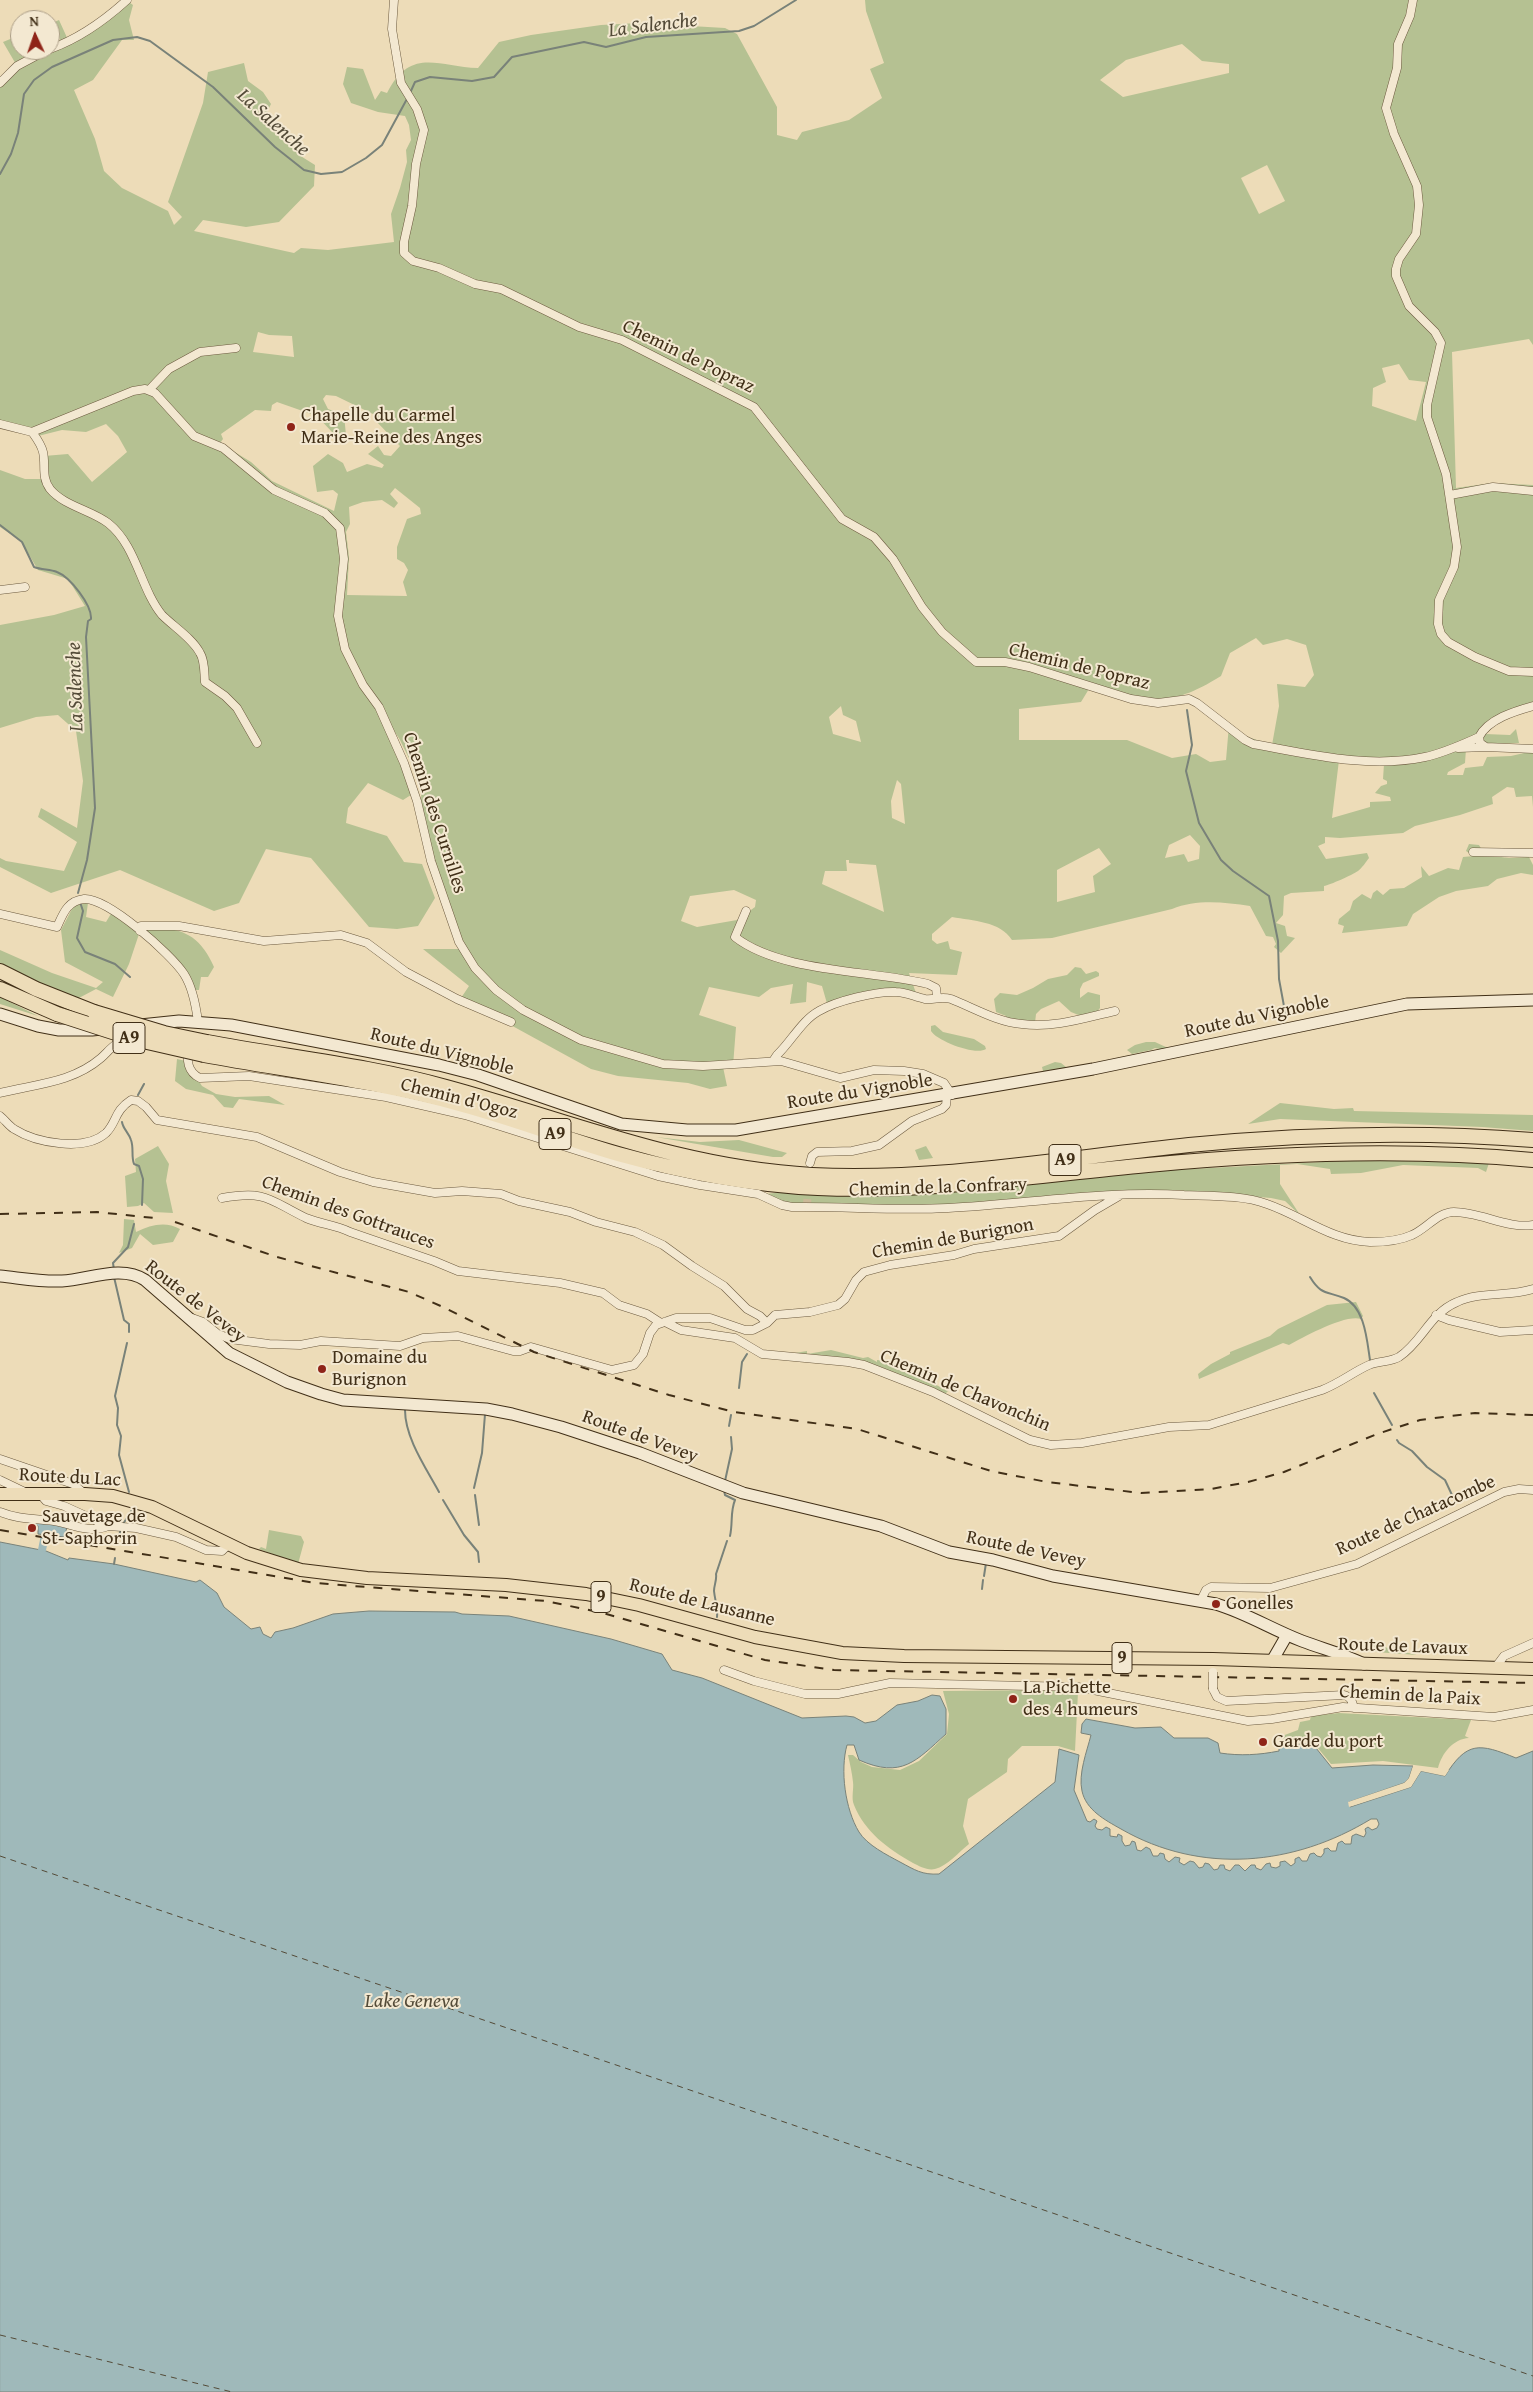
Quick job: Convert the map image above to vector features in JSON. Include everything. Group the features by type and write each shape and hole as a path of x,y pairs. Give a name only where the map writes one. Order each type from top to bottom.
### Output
{"highway":[{"name":"A9","path":"0,971 36,989 94,1012 147,1028 205,1049 392,1087 467,1106 626,1156 720,1177 815,1188 887,1188 982,1183 1152,1165 1285,1154 1414,1154 1533,1160"},
{"name":"A9","path":"0,988 56,1014 134,1039 371,1070 442,1086 601,1135 669,1153 724,1164 786,1173 849,1176 978,1170 1189,1145 1294,1137 1412,1135 1533,1140"}],"main road":[{"name":"Route du Lac","path":"0,1494 85,1494 113,1496 138,1502"},
{"name":"Route de Lausanne","path":"138,1502 164,1512 228,1545 274,1562 326,1574 514,1586 586,1594 639,1605 755,1637 842,1653 1213,1666 1272,1661"},
{"name":"Route de Lavaux","path":"1272,1661 1533,1670"}],"street":[{"path":"60,45 69,42 116,10 127,0"},
{"name":"Chemin de Popraz","path":"394,0 392,29 396,64 401,84 408,94 424,130 416,164 412,206 404,242 404,253 409,258 439,268 474,284 501,289 579,327 622,340 754,408 842,519 874,537 893,559 922,608 942,632 976,662 1005,662 1029,667 1131,699 1158,703 1188,699 1198,703 1245,740 1263,746 1321,756 1374,761 1408,760 1454,748 1479,737 1485,728 1500,719 1533,706"},
{"path":"1413,0 1410,16 1398,44 1397,68 1386,108 1394,134 1417,186 1419,205 1416,234 1399,260 1396,276 1409,306 1435,332 1441,344 1427,405 1427,417 1450,495 1457,547 1454,567 1438,606 1438,624 1448,642 1475,658 1509,671 1533,672"},
{"path":"0,83 7,74 28,60"},
{"path":"0,424 32,432 133,391 149,390 169,369 200,352 236,348"},
{"name":"Chemin des Curnilles","path":"149,390 158,396 194,436 223,448 274,490 325,513 340,528 344,559 338,616 345,649 363,685 379,707 404,763 444,900 459,942 475,968 496,990 524,1010 581,1040 626,1054 673,1065 703,1066 773,1061 788,1062 840,1078 874,1070 914,1072 944,1082 950,1095"},
{"path":"32,432 41,444 44,454 44,479 50,490 68,502 91,512 110,524 136,562 154,602 162,614 199,651 203,660 205,682 225,696 237,708 257,743"},
{"path":"1450,495 1504,487 1533,490"},
{"path":"0,590 25,587"},
{"path":"1479,737 1480,743 1486,747"},
{"name":"Chemin de Popraz","path":"1454,748 1533,749"},
{"path":"1473,852 1533,853"},
{"path":"0,914 57,928 66,908 82,900 112,909 160,946 184,975 191,990 195,1022"},
{"path":"746,911 735,938 755,949 802,963 928,984 936,988 938,997"},
{"path":"140,931 142,926 164,925 264,941 341,935 367,943 406,972 457,999 512,1022"},
{"path":"773,1061 776,1054 817,1011 864,997 888,993 907,994 924,999 948,998 1002,1020 1023,1025 1056,1025 1115,1011"},
{"name":"Route du Vignoble","path":"0,1014 31,1024 59,1030 92,1030 157,1023 195,1022 231,1025 439,1065 478,1075 609,1120 635,1126 696,1130 736,1130 950,1095 1093,1069 1408,1004 1533,1000"},
{"name":"Chemin d'Ogoz","path":"195,1022 188,1038 188,1066 200,1078 249,1076 386,1097 465,1115 658,1176 758,1194 782,1205 807,1206"},
{"path":"0,1092 70,1078 101,1058 113,1046 122,1041 178,1042 188,1038"},
{"path":"810,1163 812,1156 817,1152 860,1150 885,1142 912,1121 942,1109 950,1095"},
{"path":"0,1116 13,1129 29,1136 66,1145 79,1145 94,1140 106,1132 121,1106 131,1100 138,1101 156,1120 257,1137 340,1172 372,1182 401,1189 435,1193 462,1191 501,1194 519,1201 570,1212 596,1222 635,1232 663,1245 724,1286 747,1309 760,1316 767,1323"},
{"name":"Chemin des Gottrauces","path":"222,1198 251,1194 265,1196 307,1218 337,1226 458,1271 560,1283 603,1293 619,1305 647,1314 663,1322"},
{"name":"Chemin de la Confrary","path":"807,1206 947,1208 1119,1196 1183,1194 1251,1200 1286,1211 1314,1227 1341,1237 1363,1241 1398,1240 1412,1235 1439,1216 1452,1212 1472,1213 1516,1225 1533,1225"},
{"name":"Chemin de Burignon","path":"663,1322 676,1318 710,1318 745,1330 753,1330 767,1323 775,1316 810,1312 838,1304 845,1299 856,1280 864,1272 890,1265 954,1255 974,1249 1059,1236 1095,1210 1119,1196"},
{"name":"Route de Vevey","path":"0,1276 62,1281 116,1273 129,1274 145,1280 229,1353 287,1382 330,1397 356,1401 486,1409 512,1414 561,1427 632,1450 743,1493 881,1526 949,1552 1000,1562 1053,1576 1201,1600 1235,1610 1287,1635 1347,1655 1364,1664"},
{"path":"1436,1315 1459,1301 1483,1296 1519,1293 1533,1289"},
{"path":"1436,1315 1500,1332 1533,1330"},
{"name":"Chemin de Chavonchin","path":"663,1322 681,1330 735,1338 756,1352 770,1356 864,1365 933,1392 1030,1440 1050,1445 1082,1443 1170,1427 1209,1425 1322,1390 1340,1383 1371,1364 1397,1358 1414,1343 1436,1315"},
{"path":"187,1318 196,1318 218,1334 237,1340 300,1345 320,1341 400,1346 423,1338 458,1336 513,1351 532,1347 547,1350 612,1370 634,1365 644,1354 650,1333 656,1325 663,1322"},
{"path":"0,1459 73,1484 85,1494"},
{"path":"0,1480 108,1526"},
{"name":"Route de Chatacombe","path":"1201,1600 1206,1590 1211,1587 1270,1588 1357,1564 1504,1492 1519,1489 1533,1490"},
{"path":"0,1512 21,1519 54,1521 90,1529 108,1526 123,1527 176,1537 213,1552 222,1551 228,1545"},
{"path":"1272,1661 1287,1635"},
{"path":"1302,1641 1308,1650 1308,1662"},
{"path":"1495,1668 1504,1656 1533,1643"},
{"path":"1213,1666 1214,1689 1217,1697 1226,1701 1344,1695 1349,1696 1353,1701 1354,1708"},
{"name":"Chemin de la Paix","path":"724,1670 754,1681 805,1694 838,1694 890,1683 1078,1687 1248,1721 1272,1719 1336,1708 1494,1717 1533,1710"}],"green space":[{"path":"126,0 133,5 129,20 134,40 122,40 93,80 74,90 95,139 104,171 122,188 168,211 174,225 182,217 168,202 203,103 208,72 244,63 248,81 263,92 271,104 267,112 299,155 315,165 314,186 279,222 246,227 203,220 194,231 294,253 301,248 328,250 394,242 391,214 407,162 406,150 411,140 409,125 405,116 378,112 351,103 343,84 347,67 363,69 375,100 381,91 387,93 396,78 406,69 416,64 426,62 478,68 499,42 531,35 601,25 639,23 725,28 737,34 777,107 777,135 797,140 802,132 849,120 882,98 870,69 884,63 866,11 865,0 1533,0 1533,345 1529,339 1452,352 1456,488 1492,483 1533,485 1533,707 1499,721 1488,729 1485,734 1510,735 1516,729 1519,743 1481,744 1466,749 1465,763 1448,772 1447,775 1463,775 1465,768 1483,766 1487,757 1511,756 1533,751 1533,807 1532,796 1516,797 1514,788 1507,787 1492,797 1493,804 1460,815 1415,826 1403,833 1340,838 1325,837 1325,843 1318,846 1326,859 1367,853 1369,858 1358,871 1324,886 1324,891 1291,893 1284,896 1283,915 1276,923 1285,926 1287,936 1295,938 1281,953 1274,947 1276,944 1273,937 1266,936 1250,906 1230,903 1210,902 1191,904 1052,938 1012,940 1001,929 993,925 952,917 932,934 932,940 937,944 948,941 950,949 962,952 957,975 909,973 918,999 907,996 884,995 828,1007 822,986 807,982 806,1002 790,1004 793,984 771,988 759,997 709,987 699,1015 736,1027 733,1066 723,1067 727,1086 710,1089 688,1083 618,1076 591,1069 496,1017 457,1004 469,986 423,949 461,949 429,863 419,827 422,785 400,740 382,712 414,793 403,800 368,783 348,808 346,823 387,836 404,862 422,864 435,898 418,926 397,929 369,927 311,858 266,849 239,903 214,911 120,870 51,893 0,867 0,858 6,861 64,871 77,842 38,817 41,808 77,828 83,781 76,731 58,715 36,717 0,728 0,625 54,615 85,606 68,579 38,570 21,541 0,527 0,470 25,479 44,479 44,456 68,454 92,482 127,452 118,436 106,424 86,432 62,430 38,436 0,428 0,83 17,66 14,60 60,60 60,22 69,42","holes":["1182,44 1202,61 1229,64 1229,73 1123,97 1100,80 1126,60","1267,165 1285,201 1259,214 1241,178","258,332 269,335 292,336 294,357 253,352","1399,364 1409,380 1426,382 1416,421 1372,406 1373,388 1386,382 1382,368","326,395 336,396 377,416 375,420 400,446 391,456 384,455 378,446 368,454 384,465 382,468 367,464 347,472 343,463 328,454 313,466 317,492 333,490 338,494 334,511 272,481 251,462 220,443 223,439 221,434 255,410 271,411 272,405 277,402 317,416 332,432 346,435 344,415 328,409 323,399","395,488 420,508 421,514 407,519 397,547 397,559 404,563 408,570 403,582 407,596 347,595 349,557 346,532 350,524 349,507 363,502 382,500 394,508 398,503 390,494","1256,638 1263,645 1287,639 1306,645 1314,675 1305,687 1277,684 1279,706 1272,745 1242,735 1229,725 1226,760 1210,762 1196,754 1172,758 1127,740 1019,740 1019,709 1081,702 1092,684 1128,695 1157,699 1186,694 1221,676 1230,653","841,706 843,715 856,721 861,742 833,734 829,717","1339,760 1384,764 1383,779 1387,781 1387,784 1381,786 1375,793 1390,797 1391,801 1370,802 1370,807 1332,818","897,780 901,784 905,824 892,818 891,801","1190,835 1200,846 1199,859 1188,862 1184,854 1165,858 1169,845","1099,848 1111,864 1093,876 1095,892 1057,902 1057,870","846,860 849,860 849,863 876,865 884,912 822,884 825,871 847,871","734,890 756,900 755,907 737,920 697,927 681,921 690,896"]},
{"path":"10,39 10,54 3,42"},
{"path":"1469,844 1479,845 1485,855 1509,858 1529,857 1533,865 1533,875 1521,873 1497,879 1488,886 1456,891 1439,897 1413,914 1407,926 1342,933 1344,926 1338,924 1339,919 1350,910 1353,901 1362,894 1371,899 1373,893 1377,890 1383,895 1390,889 1404,888 1422,877 1421,866 1429,876 1448,868 1459,870 1463,857 1474,856 1466,851"},
{"path":"88,903 86,917 106,922 112,912 140,931 129,964 113,997 96,989 77,999 49,988 0,963 0,950 52,973 96,988 103,982 65,962 61,930 74,905"},
{"path":"153,929 175,930 185,933 201,946 214,967 208,977 201,977 199,990 191,990 185,975 140,931"},
{"path":"1075,967 1081,968 1086,974 1096,971 1099,973 1099,976 1083,983 1080,989 1080,998 1088,992 1100,995 1100,1008 1097,1012 1081,1016 1071,1012 1059,1001 1041,1009 1036,1014 1035,1023 1005,1020 1006,1016 996,1012 994,999 1000,993 1017,995 1048,979 1067,975"},
{"path":"0,997 38,1016 0,1004"},
{"path":"935,1025 943,1032 974,1039 985,1046 986,1049 974,1051 948,1043 931,1031 931,1026"},
{"path":"1155,1042 1168,1048 1163,1050 1155,1048 1132,1054 1127,1050 1135,1045"},
{"path":"177,1059 186,1061 202,1086 216,1094 235,1097 269,1096 285,1105 239,1099 233,1108 224,1107 213,1095 186,1089 175,1081"},
{"path":"1055,1062 1061,1063 1066,1067 1086,1066 1044,1075 1042,1067"},
{"path":"1280,1103 1334,1109 1353,1108 1354,1111 1533,1115 1533,1131 1482,1127 1280,1119 1248,1124"},
{"path":"656,1137 700,1142 739,1140 787,1153 782,1157 773,1157"},
{"path":"158,1146 169,1164 166,1181 173,1213 154,1212 144,1203 138,1206 127,1207 125,1176 136,1172 135,1159"},
{"path":"926,1146 933,1158 919,1160 915,1150"},
{"path":"1360,1160 1489,1163 1486,1172 1478,1168 1403,1165 1361,1173 1331,1174 1330,1169 1297,1164 1280,1165 1280,1184 1300,1215 1285,1201 1271,1198 1175,1190 921,1207 790,1204 765,1194 784,1192 857,1195 926,1194 1173,1170"},
{"path":"124,1219 134,1220 136,1232 158,1225 169,1225 180,1229 173,1242 153,1245 140,1234 132,1248 119,1253 123,1245"},
{"path":"1356,1302 1363,1316 1361,1319 1354,1318 1335,1323 1289,1345 1283,1343 1199,1379 1198,1374 1211,1364 1230,1354 1230,1352 1270,1336 1278,1329 1327,1305"},
{"path":"831,1350 863,1358 868,1357 877,1362 877,1360 891,1361 903,1370 911,1372 948,1391 944,1395 875,1369 796,1356 795,1353 807,1351 807,1354"},
{"path":"269,1530 301,1536 304,1542 298,1564 259,1549 261,1547 266,1549"},
{"path":"1363,1642 1379,1643 1380,1646 1417,1655 1362,1651"},
{"path":"1057,1690 1078,1692 1075,1751 1058,1746 1022,1746 1008,1759 1007,1772 968,1799 963,1826 969,1844 944,1865 935,1869 929,1869 913,1863 886,1846 864,1823 853,1802 853,1782 848,1755 853,1755 861,1762 872,1767 900,1770 919,1761 947,1734 949,1714 943,1691"},
{"path":"1339,1713 1471,1720 1465,1736 1469,1738 1453,1744 1445,1752 1438,1768 1383,1761 1331,1764 1317,1747 1316,1738 1285,1738 1282,1740 1282,1736 1298,1730 1300,1722 1310,1720 1311,1716"}],"water":[{"path":"35,1522 67,1526 65,1537 38,1534 38,1526 34,1524"},
{"name":"Lake Geneva","path":"0,1542 46,1551 68,1560 69,1558 114,1564 196,1582 200,1580 217,1593 224,1607 251,1629 260,1627 263,1634 271,1638 275,1632 293,1628 333,1614 369,1611 455,1612 509,1616 611,1639 662,1654 672,1670 702,1678 802,1718 846,1716 854,1717 865,1723 876,1721 897,1705 918,1701 932,1695 940,1696 946,1709 946,1734 917,1759 898,1767 887,1768 859,1760 854,1745 847,1745 844,1766 847,1801 859,1832 872,1845 889,1856 914,1870 928,1874 939,1874 1055,1782 1059,1749 1079,1755 1074,1790 1087,1821 1090,1822 1094,1819 1097,1821 1095,1826 1097,1829 1102,1830 1106,1827 1110,1829 1110,1836 1117,1837 1118,1834 1122,1836 1125,1846 1130,1845 1132,1841 1135,1842 1137,1850 1141,1851 1146,1847 1150,1849 1153,1856 1158,1856 1160,1853 1164,1854 1165,1859 1169,1862 1175,1857 1180,1858 1179,1862 1184,1865 1190,1861 1194,1862 1199,1868 1203,1867 1205,1863 1209,1864 1214,1870 1218,1869 1220,1865 1224,1865 1225,1869 1230,1871 1235,1865 1239,1865 1245,1871 1251,1865 1255,1865 1256,1868 1261,1870 1266,1864 1270,1863 1271,1867 1276,1868 1280,1866 1280,1862 1285,1861 1291,1866 1295,1863 1295,1859 1299,1857 1302,1861 1307,1861 1310,1854 1314,1853 1321,1857 1324,1849 1328,1848 1331,1851 1336,1851 1338,1843 1342,1841 1345,1844 1351,1844 1352,1836 1356,1834 1364,1837 1365,1829 1368,1827 1372,1830 1377,1828 1379,1824 1377,1819 1371,1819 1341,1835 1311,1847 1279,1855 1247,1859 1215,1858 1183,1853 1152,1844 1103,1818 1092,1809 1084,1798 1081,1777 1091,1735 1081,1733 1082,1724 1086,1719 1135,1728 1161,1727 1174,1738 1208,1738 1218,1743 1220,1753 1242,1755 1264,1753 1279,1751 1279,1746 1312,1743 1332,1768 1373,1765 1413,1766 1409,1778 1404,1783 1349,1802 1350,1807 1411,1787 1421,1771 1445,1776 1460,1756 1475,1748 1492,1750 1516,1758 1533,1751 1533,2392 0,2392"}],"pier":[{"path":"1413,1766 1416,1766 1413,1775 1406,1785 1351,1805 1409,1785 1420,1769 1444,1773 1446,1769 1449,1770 1445,1776 1421,1771 1411,1787 1349,1807 1348,1802 1404,1783 1409,1778"}],"waterway":[{"name":"La Salenche","path":"410,93 415,82 430,77 472,81 494,77 512,57 584,42 606,47 646,37 739,31 754,26 796,0"},
{"name":"La Salenche","path":"0,174 11,154 18,133 24,94 34,80 52,67 113,40 137,37 150,41 213,87 275,147 304,170 321,174 342,172 366,158 382,145 408,97"},
{"name":"La Salenche","path":"0,525 22,542 34,567 52,570 68,579 84,599 90,613 91,619 88,621 86,637 95,808 87,860 78,893"},
{"path":"1187,710 1192,745 1186,771 1199,823 1221,860 1233,871 1269,896 1278,941 1279,979 1286,1017"},
{"name":"La Salenche","path":"80,902 83,911 77,938 85,952 115,964 130,977"},
{"name":"La Salenche","path":"138,1095 144,1084"},
{"name":"La Salenche","path":"122,1122 132,1143 134,1164 139,1166 143,1179 142,1205"},
{"name":"La Salenche","path":"114,1270 113,1263 128,1247 134,1224"},
{"name":"La Salenche","path":"114,1277 124,1320 129,1324 129,1332"},
{"path":"1310,1277 1321,1290 1351,1302 1364,1325 1370,1360"},
{"name":"La Salenche","path":"127,1343 115,1396 118,1408 117,1425 121,1436 119,1455 129,1492"},
{"path":"739,1388 742,1362 747,1354"},
{"path":"1374,1393 1392,1425"},
{"path":"405,1410 408,1431 412,1442 439,1492"},
{"path":"474,1488 482,1453 485,1414"},
{"path":"729,1426 731,1415"},
{"path":"725,1481 732,1449 731,1437"},
{"path":"1397,1440 1412,1451 1427,1467 1445,1480 1452,1495"},
{"path":"724,1490 725,1495 735,1500 730,1536"},
{"path":"475,1495 479,1525"},
{"path":"443,1500 464,1535 478,1552 479,1562"},
{"name":"La Salenche","path":"123,1524 132,1510"},
{"name":"La Salenche","path":"116,1545 121,1529"},
{"path":"42,1550 45,1535"},
{"path":"717,1617 714,1591 716,1574 727,1541"},
{"name":"La Salenche","path":"114,1564 115,1558"},
{"path":"984,1576 986,1563"},
{"path":"982,1589 983,1580"}],"ferry route":[{"path":"0,1856 1533,2376"},
{"path":"0,2335 232,2392"}],"tunnel":[{"path":"807,1207 808,1185"}],"railway":[{"path":"0,1214 97,1212 154,1218"},
{"path":"175,1222 277,1257 409,1292 534,1352 669,1395 734,1412 857,1429 991,1471 1047,1482 1141,1493 1211,1489 1248,1482 1284,1472 1377,1434 1420,1420 1475,1413 1533,1415"},
{"path":"0,1530 315,1583 546,1601 603,1613 765,1660 834,1670 1533,1683"}],"place":[{"name":"Chapelle du Carmel Marie-Reine des Anges","path":"291,427"},
{"name":"Domaine du Burignon","path":"322,1369"},
{"name":"Sauvetage de St-Saphorin","path":"32,1528"},
{"name":"Gonelles","path":"1216,1604"},
{"name":"La Pichette des 4 humeurs","path":"1013,1699"},
{"name":"Garde du port","path":"1263,1742"}]}
